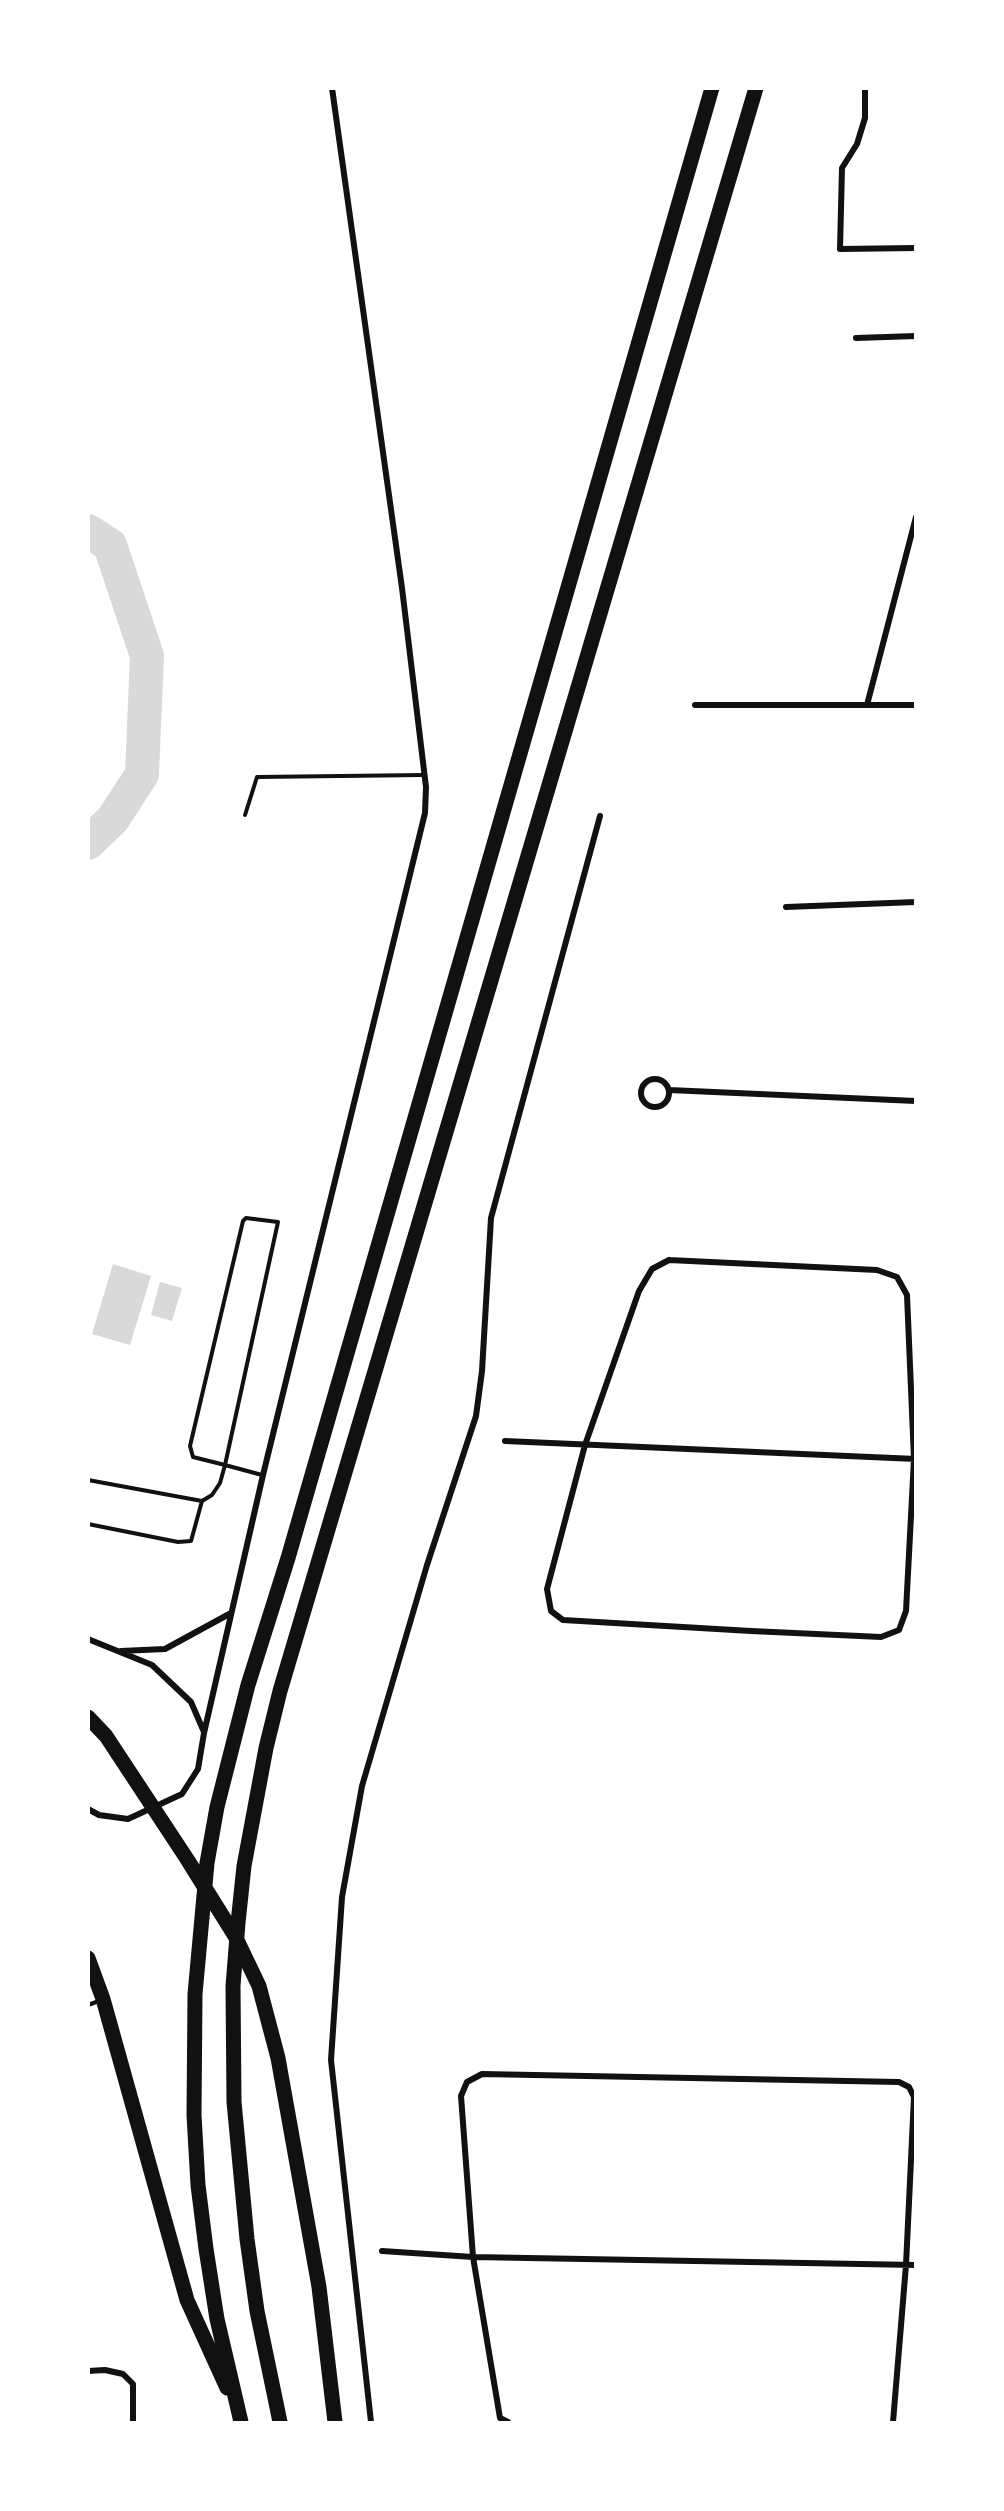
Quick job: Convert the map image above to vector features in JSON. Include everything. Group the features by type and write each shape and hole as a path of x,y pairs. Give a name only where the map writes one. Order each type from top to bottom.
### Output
{"highway":[{"path":"239,2422 217,2319 206,2248 198,2185 194,2115 195,1994 207,1863 217,1807 248,1685 292,1546 712,88"},
{"path":"280,2422 257,2311 247,2239 234,2103 233,1986 238,1923 246,1855 262,1770 280,1691 756,88"},
{"path":"88,1717 106,1736 235,1936 259,1986 278,2058 319,2287 335,2422"},
{"path":"88,1958 96,2002 187,2300 223,2381 236,2401"}],"street":[{"path":"88,1809 99,1815 128,1819 182,1794 198,1769 204,1733 263,1475 425,813 424,776 402,588 332,88"},
{"path":"865,88 865,118 857,144 842,168 840,249 915,248"},
{"path":"856,338 915,336"},
{"path":"867,705 915,517"},
{"path":"694,705 915,705"},
{"path":"371,2422 331,2060 342,1897 362,1786 427,1565 476,1416 482,1371 491,1218 600,816"},
{"path":"786,907 915,902"},
{"path":"651,1078 663,1081 669,1090 667,1101 658,1108 646,1106 640,1096 642,1085 651,1078"},
{"path":"669,1090 915,1101"},
{"path":"669,1260 877,1270 897,1277 907,1295 915,1459 906,1611 899,1630 881,1637 563,1620 551,1611 547,1589 585,1445 639,1291 652,1269 669,1260"},
{"path":"505,1441 915,1459"},
{"path":"116,1651 165,1649 231,1613"},
{"path":"88,1639 152,1665 191,1702 204,1733"},
{"path":"508,2422 500,2418 473,2257 461,2096 467,2082 482,2074 898,2082 909,2087 914,2097 906,2265 893,2422"},
{"path":"382,2251 473,2257 915,2265"},
{"path":"88,2371 105,2370 123,2374 133,2384 133,2422"}],"lane":[{"path":"245,815 256,777 424,776"},
{"path":"88,1480 202,1501 212,1495 220,1484 225,1465 278,1221 250,1218 243,1221 190,1446 193,1456 225,1465 263,1475"},
{"path":"88,1524 184,1543 191,1541 202,1501"}],"shaded area":[{"path":"113,1264 151,1276 130,1345 92,1334"},
{"path":"160,1282 182,1288 172,1321 151,1315"}],"waterway":[{"path":"88,531 110,545 147,656 142,774 113,819 88,843"}]}
